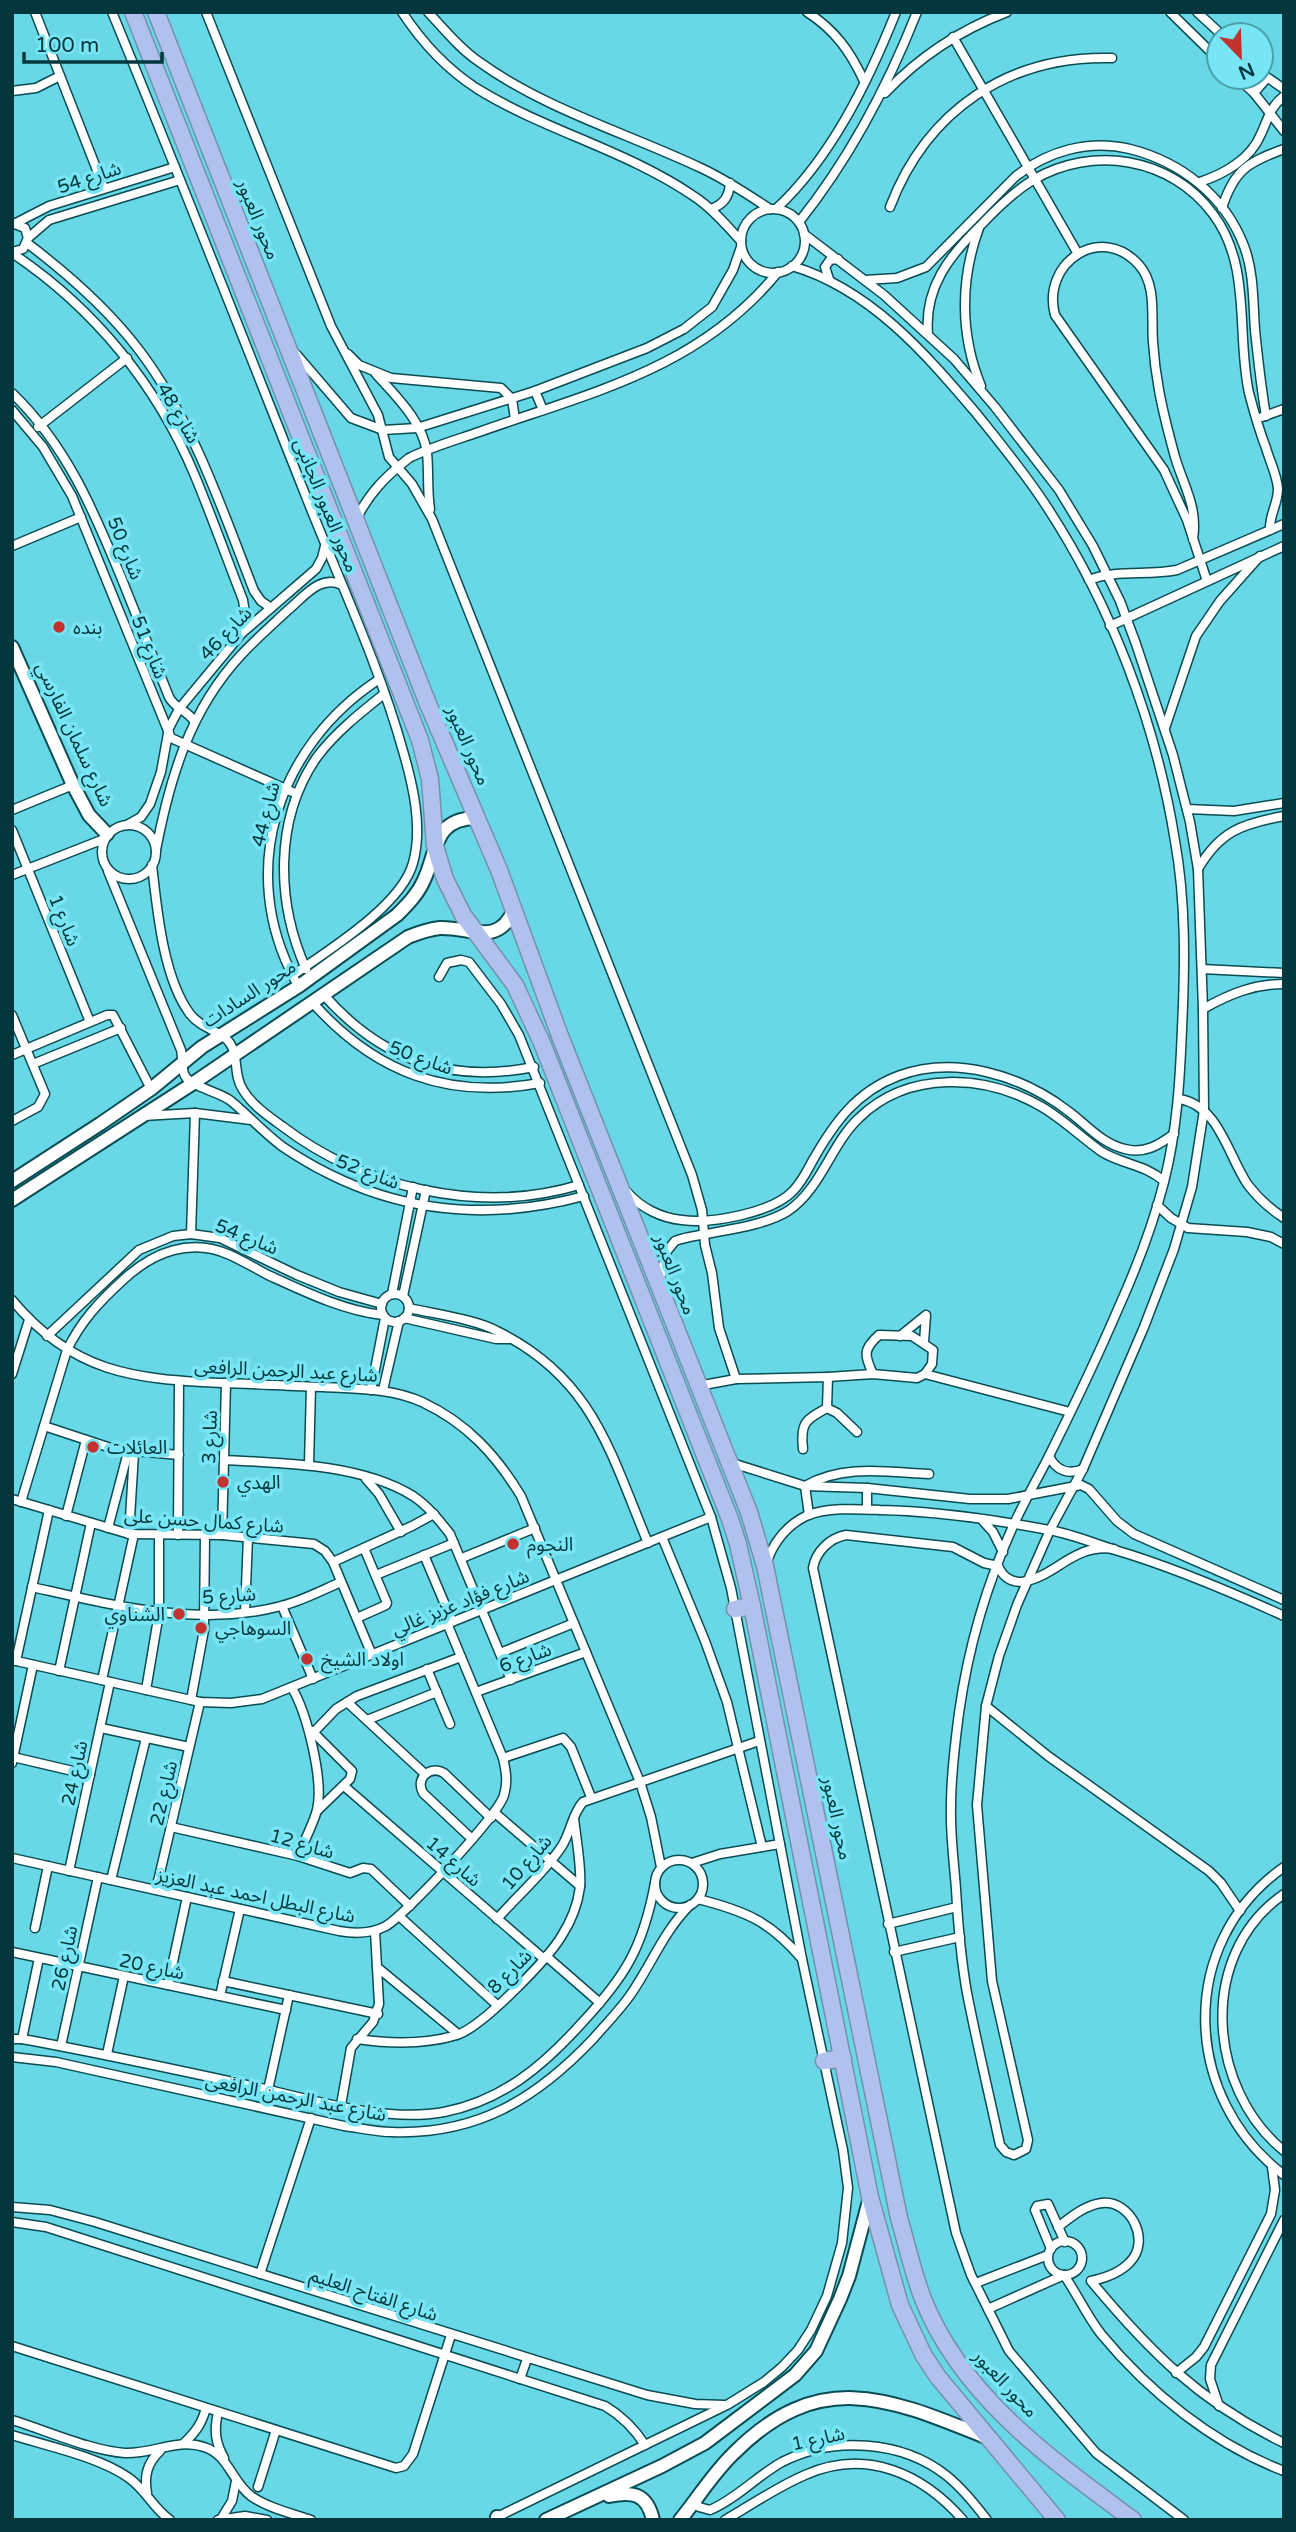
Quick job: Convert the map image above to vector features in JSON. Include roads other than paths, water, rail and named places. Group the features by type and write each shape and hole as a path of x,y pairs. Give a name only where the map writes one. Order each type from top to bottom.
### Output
{"highway":[{"name":"محور العبور","path":"133,12 406,702 426,759 433,799 435,846 453,897 475,932 515,985 542,1043 730,1519 752,1606 870,2197 894,2286 911,2333 938,2377 1058,2520"},
{"name":"محور العبور","path":"156,12 356,520 514,910 560,1036 749,1512 765,1566 899,2218 923,2299 961,2369 985,2396 1047,2454 1133,2520"},
{"path":"167,12 176,43 173,59"},
{"path":"284,442 301,435"},
{"path":"734,1609 752,1606"},
{"path":"824,2061 843,2058"},
{"path":"1106,2500 1109,2520"}],"street":[{"path":"35,12 104,188"},
{"name":"محور العبور الجانبى","path":"112,12 342,585 404,751 413,793 417,835 412,866 397,894 308,972"},
{"path":"206,12 336,338 371,401 383,430 386,450 416,490 432,519 692,1175 719,1328 736,1379"},
{"path":"402,12 424,42 476,88 651,169 697,198 711,209 741,244 747,259 756,267 767,272 778,272 792,266 803,252 804,234 799,222 789,214 773,209 730,183 510,82 466,52 433,14"},
{"path":"807,12 836,34 847,48 864,81"},
{"path":"284,339 351,418 383,430 417,428 512,399 647,348 696,321 717,299 733,270 744,228 752,218 773,209 799,189 815,169 844,122 896,12"},
{"path":"799,222 839,169 901,55 918,12"},
{"path":"878,100 903,74 937,47 976,24 1007,12"},
{"path":"1170,12 1205,46"},
{"path":"954,37 1078,254"},
{"path":"890,207 903,176 927,140 950,115 985,89 1014,74 1046,64 1112,58"},
{"path":"12,91 36,88 60,76"},
{"path":"1254,93 1284,131"},
{"path":"1200,182 1227,170 1243,158 1260,137 1272,107 1284,96"},
{"path":"865,280 897,278 926,267 984,206 1027,167 1049,156 1082,146 1115,146 1160,159 1200,182 1222,208 1241,239 1248,263 1266,415"},
{"path":"1222,208 1228,190 1241,172 1258,158 1284,149"},
{"path":"928,334 928,305 938,275 958,249 1003,202 1035,178 1076,163 1102,159 1127,161 1163,173 1184,185 1203,202 1220,224 1236,262 1245,370 1256,419 1277,479 1278,498 1269,522 1270,530"},
{"name":"شارع 54","path":"14,223 49,206 175,167"},
{"name":"شارع 54","path":"12,253 23,249 28,240 50,220 180,180"},
{"path":"711,209 727,197 730,183"},
{"name":"شارع 48","path":"14,223 25,228 28,240 129,337 158,377 207,471 254,591 261,601 271,608"},
{"path":"981,225 968,270 965,317 972,363 983,392"},
{"path":"792,266 829,279 878,312 952,385 1023,471 1065,535 1110,626 1151,738 1176,843 1184,962 1179,1099 1164,1181 1119,1307 1049,1456 1013,1525 985,1599 969,1657 958,1716 951,1806 957,1907 966,1988 1000,2145 1010,2154 1019,2154 1026,2148 1028,2140 992,1981 981,1864 977,1805 986,1706 999,1656 1027,1582 1050,1530 1083,1469 1174,1250 1197,1162 1204,1110 1198,869 1187,809 1165,728 1127,619 1106,574 1059,490 983,392 928,334 865,280 804,234"},
{"path":"1193,539 1194,507 1176,460 1159,391 1151,295 1147,278 1139,264 1118,250 1093,248 1069,260 1057,276 1052,296 1055,316 1155,455 1172,485 1207,581"},
{"name":"شارع 48","path":"12,253 72,300 127,358 171,428 195,476 243,600 246,620 242,633"},
{"path":"829,279 825,267 830,260 838,259"},
{"path":"356,520 367,498 381,481 409,458 621,382 681,355 733,319 778,272"},
{"path":"336,338 346,353 359,365 375,373 391,378 496,387 505,391 512,399 515,419"},
{"path":"32,432 127,358"},
{"path":"375,373 405,408 426,450 432,519"},
{"path":"535,391 543,410"},
{"name":"شارع 50","path":"12,393 42,424 65,457 94,510 169,697 194,721"},
{"path":"1256,419 1284,409"},
{"name":"شارع 51","path":"12,410 32,432 63,480 81,517 168,734"},
{"path":"171,428 182,420"},
{"path":"12,545 81,517"},
{"path":"1089,580 1106,574 1161,573 1199,562 1284,524"},
{"name":"شارع 46","path":"127,825 141,817 150,804 161,772 171,723 179,709 242,633 316,569 325,546"},
{"path":"1110,626 1260,556 1283,548"},
{"path":"1165,728 1196,636 1220,601 1260,556"},
{"name":"شارع 46","path":"156,850 168,794 184,744 194,721 222,677 257,639 319,584 331,582 342,585"},
{"name":"شارع سلمان الفارسي","path":"12,647 73,785 89,815 106,837"},
{"name":"شارع 44","path":"296,980 274,924 268,871 270,844 278,810 300,759 326,722 342,706 378,680"},
{"name":"شارع 44","path":"308,972 290,925 284,886 288,828 297,794 318,757 331,742 384,694"},
{"path":"168,734 174,741 297,794"},
{"path":"12,810 73,785"},
{"path":"1187,809 1234,811 1284,803"},
{"path":"1198,869 1207,853 1235,829 1252,822 1284,816"},
{"name":"محور السادات","path":"12,1181 100,1125 184,1060 296,980 379,928 411,902 430,866 439,836 452,824 466,818 476,818"},
{"path":"12,875 106,837 120,826 134,825 147,831 155,843 152,865 163,939 179,996 197,1022 222,1035"},
{"name":"شارع 1","path":"12,830 90,1023"},
{"path":"106,837 102,856 184,1060 184,1071 192,1084"},
{"path":"108,871 119,878 132,879 144,875 152,865"},
{"path":"12,1200 192,1084 408,937 441,928 494,932 503,926 514,910"},
{"path":"439,976 447,963 461,960 469,962 511,1019 534,1067 711,1517 724,1559 802,1959 843,2150 848,2188 844,2230 836,2270 821,2307 798,2350 773,2375 727,2405 496,2519"},
{"path":"1202,969 1284,973"},
{"path":"1203,1009 1235,993 1284,984"},
{"name":"شارع 50","path":"323,994 364,1033 398,1054 416,1061 474,1073 534,1067"},
{"name":"شارع 50","path":"312,1002 356,1045 393,1067 413,1075 455,1086 476,1088 498,1089 540,1083"},
{"path":"12,1015 44,1090 44,1100 38,1107 12,1121"},
{"path":"12,1055 113,1015 150,1088"},
{"path":"33,1064 121,1028"},
{"name":"شارع 52","path":"222,1035 230,1043 242,1089 258,1107 289,1132 341,1163 378,1178 426,1190 457,1194 519,1196 579,1185"},
{"path":"620,1184 641,1205 654,1213 683,1221 748,1214 777,1203 799,1183 837,1120 855,1101 888,1080 914,1072 954,1069 986,1073 1021,1082 1051,1099 1101,1138 1124,1149 1148,1149 1174,1134"},
{"path":"659,1288 663,1263 672,1244 681,1239 752,1224 788,1211 807,1192 856,1120 880,1100 908,1088 953,1081 987,1085 1028,1100 1058,1118 1102,1151 1123,1162 1145,1167 1164,1181"},
{"name":"شارع 52","path":"192,1084 219,1093 283,1146 318,1168 374,1193 423,1206 452,1210 532,1208 584,1196"},
{"path":"1179,1099 1193,1102 1204,1110 1217,1128 1246,1182 1263,1203 1284,1218"},
{"path":"140,1116 195,1113 251,1121"},
{"path":"191,1234 195,1113"},
{"path":"837,1120 847,1132"},
{"path":"392,1294 413,1187"},
{"path":"426,1190 403,1296 409,1308 492,1328 555,1370 591,1412 604,1436 648,1543"},
{"path":"1157,1205 1181,1225 1198,1230 1247,1232 1271,1237 1284,1244"},
{"name":"شارع 54","path":"47,1336 139,1250 173,1236 191,1234 220,1238 297,1275 339,1292 382,1304"},
{"name":"شارع 54","path":"17,1500 44,1426 67,1350 88,1314 133,1270 162,1253 178,1248 212,1249 228,1254 292,1286 363,1312 384,1316"},
{"path":"371,1390 384,1316 382,1304 384,1299 392,1294 403,1296"},
{"name":"شارع عبد الرحمن الرافعى","path":"12,1300 47,1336 67,1350 103,1367 141,1377 179,1381 383,1390 421,1401 452,1418 479,1440 503,1466 535,1528 640,1782 651,1817 661,1867"},
{"path":"383,1390 401,1320 409,1308"},
{"path":"900,1336 926,1315 924,1342"},
{"path":"384,1316 393,1321 401,1320 509,1339"},
{"path":"12,1374 29,1320"},
{"path":"698,1387 736,1379 873,1374 917,1378 925,1374 932,1364 933,1350 912,1336 880,1335 869,1344 865,1358 873,1374"},
{"path":"925,1374 1070,1412"},
{"path":"827,1408 828,1377"},
{"path":"178,1535 179,1381"},
{"name":"شارع 3","path":"222,1535 226,1383"},
{"path":"309,1464 310,1387"},
{"path":"827,1408 837,1413 857,1432"},
{"path":"803,1449 801,1432 808,1419 827,1408"},
{"path":"44,1426 131,1452 178,1455"},
{"path":"66,1516 86,1440"},
{"path":"108,1528 131,1452"},
{"name":"شارع 24","path":"69,1871 100,1728 132,1534 131,1452"},
{"path":"1049,1456 1054,1465 1063,1471 1083,1469"},
{"path":"224,1460 309,1464 391,1485 414,1497 434,1514 462,1558 511,1680"},
{"path":"730,1463 805,1486 867,1488 989,1500 1076,1484 1089,1489 1117,1521 1134,1534 1284,1600"},
{"path":"805,1486 820,1477 855,1471 929,1474"},
{"path":"365,1478 379,1494 401,1532"},
{"path":"805,1486 809,1515"},
{"path":"867,1488 867,1509"},
{"name":"شارع كمال حسن على","path":"17,1500 132,1534 222,1535 314,1545 325,1551 333,1562"},
{"path":"765,1566 782,1535 809,1515 867,1509 905,1510 1050,1530 1150,1560 1284,1616"},
{"path":"14,1661 49,1510"},
{"path":"372,1654 333,1562 434,1514"},
{"name":"شارع فؤاد عزيز غالي","path":"14,1661 195,1701 242,1702 262,1699 711,1517"},
{"path":"983,1521 997,1538 1003,1552"},
{"path":"59,1671 91,1523"},
{"path":"462,1558 535,1528"},
{"path":"146,1690 159,1612 159,1535"},
{"name":"شارع 22","path":"156,1890 190,1747 203,1642 205,1535"},
{"path":"1114,1549 1100,1548 1081,1553 1027,1582 1012,1581 1003,1575 998,1566 984,1563 953,1547 851,1535 831,1540 818,1554 814,1573 894,1952 956,2233 966,2265 1009,2351 1096,2453 1184,2520"},
{"path":"245,1612 248,1537"},
{"path":"662,1537 727,1702 762,1847"},
{"path":"376,1575 454,1543"},
{"path":"356,1618 387,1603 364,1548"},
{"name":"شارع البطل احمد عبد العزيز","path":"12,1858 357,1934 375,1931 399,1916 493,1815 504,1797 507,1778 503,1758 461,1657 424,1555"},
{"name":"شارع 5","path":"32,1587 118,1606 159,1612 204,1614 245,1612 282,1606 341,1582"},
{"path":"282,1606 313,1679"},
{"path":"500,1653 574,1623"},
{"name":"شارع 6","path":"476,1692 586,1652"},
{"path":"311,1730 336,1709 367,1691 461,1657"},
{"path":"33,1665 13,1760 90,1775"},
{"path":"427,1669 450,1724"},
{"path":"292,1688 311,1730 317,1783 317,1811 298,1856"},
{"path":"367,1720 437,1692"},
{"path":"348,1702 425,1774"},
{"path":"986,1706 1048,1756 1209,1871 1222,1883 1240,1911"},
{"path":"100,1728 190,1747"},
{"path":"311,1730 352,1771 344,1786 317,1811"},
{"path":"111,1880 146,1738"},
{"path":"503,1758 563,1738 571,1746 591,1797 759,1741"},
{"path":"472,1839 419,1787 420,1780 431,1770 438,1769 444,1773 580,1886"},
{"name":"شارع 14","path":"344,1786 441,1872 600,2003"},
{"name":"شارع 10","path":"497,1919 550,1860 569,1834 576,1809 591,1797"},
{"name":"شارع 8","path":"357,2039 399,2044 458,2034 480,2022 497,2006 545,1957 561,1937 573,1913 580,1886 574,1818"},
{"name":"شارع 12","path":"171,1827 298,1856 350,1873 363,1868 371,1869 410,1906"},
{"path":"692,1863 720,1854 780,1844"},
{"path":"676,1860 692,1863 703,1880 698,1899 690,1905 676,1908 663,1902 655,1883 661,1867 676,1860"},
{"path":"35,1928 48,1866"},
{"path":"1284,1867 1264,1882 1228,1929 1213,1963 1205,2000 1205,2037 1212,2074 1225,2108 1246,2140 1284,2175"},
{"name":"شارع 26","path":"61,2046 98,1877"},
{"name":"شارع عبد الرحمن الرافعى","path":"17,2039 107,2054 341,2105 403,2115 444,2112 483,2101 519,2082 551,2057 623,1973 641,1940 655,1883"},
{"path":"1284,1894 1252,1926 1234,1957 1223,1991 1221,2027 1228,2063 1243,2101 1266,2134 1284,2151"},
{"path":"168,1985 187,1897"},
{"path":"698,1899 764,1922 783,1936 802,1959"},
{"name":"شارع عبد الرحمن الرافعى","path":"12,2057 69,2065 311,2118 391,2132 438,2130 484,2118 526,2097 564,2069 613,2017 643,1976 674,1923 690,1905"},
{"path":"888,1923 957,1907"},
{"path":"220,1996 240,1909"},
{"path":"399,1916 497,2006"},
{"path":"341,2105 351,2048 378,2014 375,1931"},
{"path":"894,1952 960,1937"},
{"name":"شارع 20","path":"12,1952 286,2010"},
{"path":"17,2039 39,1958"},
{"path":"377,1967 458,2034"},
{"path":"107,2054 124,1976"},
{"path":"223,1981 378,2014"},
{"path":"268,2090 289,1995"},
{"path":"69,2065 72,2048"},
{"path":"260,2274 311,2118"},
{"path":"1176,2374 1204,2347 1271,2214 1275,2190 1272,2166"},
{"path":"546,2520 705,2443 795,2375 824,2337 849,2276 870,2197"},
{"path":"1058,2227 1075,2214 1103,2203 1115,2204 1128,2213 1137,2227 1140,2244 1132,2261 1107,2277 1091,2281"},
{"path":"1050,2252 1035,2210 1037,2206 1048,2204 1065,2242"},
{"name":"شارع الفتاح العليم","path":"12,2207 50,2210 96,2222 527,2359 670,2401 727,2405"},
{"path":"1219,2406 1210,2379 1211,2365 1284,2220"},
{"name":"شارع الفتاح العليم","path":"12,2222 46,2227 605,2406 628,2422 645,2445"},
{"path":"988,2309 1064,2275 1070,2274 1079,2267 1079,2250 1071,2243 1054,2245 1048,2260 1053,2271 1064,2275 1100,2332 1160,2395 1211,2432 1261,2462 1284,2471"},
{"path":"976,2283 1050,2252"},
{"path":"1079,2267 1176,2374 1219,2406 1284,2443"},
{"path":"12,2346 396,2468 404,2466 413,2454 451,2334"},
{"path":"520,2379 527,2359"},
{"path":"680,2520 712,2477 754,2434 782,2414 817,2400 852,2398 891,2403 928,2414 991,2439"},
{"path":"184,2443 195,2433 206,2408"},
{"path":"218,2412 215,2428 217,2445 236,2481 262,2502 311,2520"},
{"path":"12,2420 118,2452 140,2453 184,2443 207,2447 225,2461"},
{"path":"258,2487 276,2430"},
{"path":"12,2435 109,2466 147,2493 156,2508 159,2520"},
{"name":"شارع 1","path":"698,2497 695,2500 699,2507 710,2511 783,2462 837,2446 866,2446 920,2460 944,2474 966,2493 987,2520"},
{"path":"147,2493 147,2468 162,2448"},
{"name":"شارع 1","path":"725,2520 806,2474 834,2466 863,2464 892,2469 919,2480 943,2497 963,2520"},
{"path":"219,2519 232,2501 236,2481"},
{"path":"590,2500 627,2492 641,2498 651,2510 653,2520"},
{"path":"156,2508 170,2520"},
{"path":"219,2519 245,2516 267,2520"}],"place":[{"name":"بنده","path":"59,627"},
{"name":"العائلات","path":"93,1447"},
{"name":"الهدي","path":"223,1482"},
{"name":"النجوم","path":"513,1544"},
{"name":"الشناوي","path":"179,1614"},
{"name":"السوهاجي","path":"201,1628"},
{"name":"اولاد الشيخ","path":"307,1659"}]}
